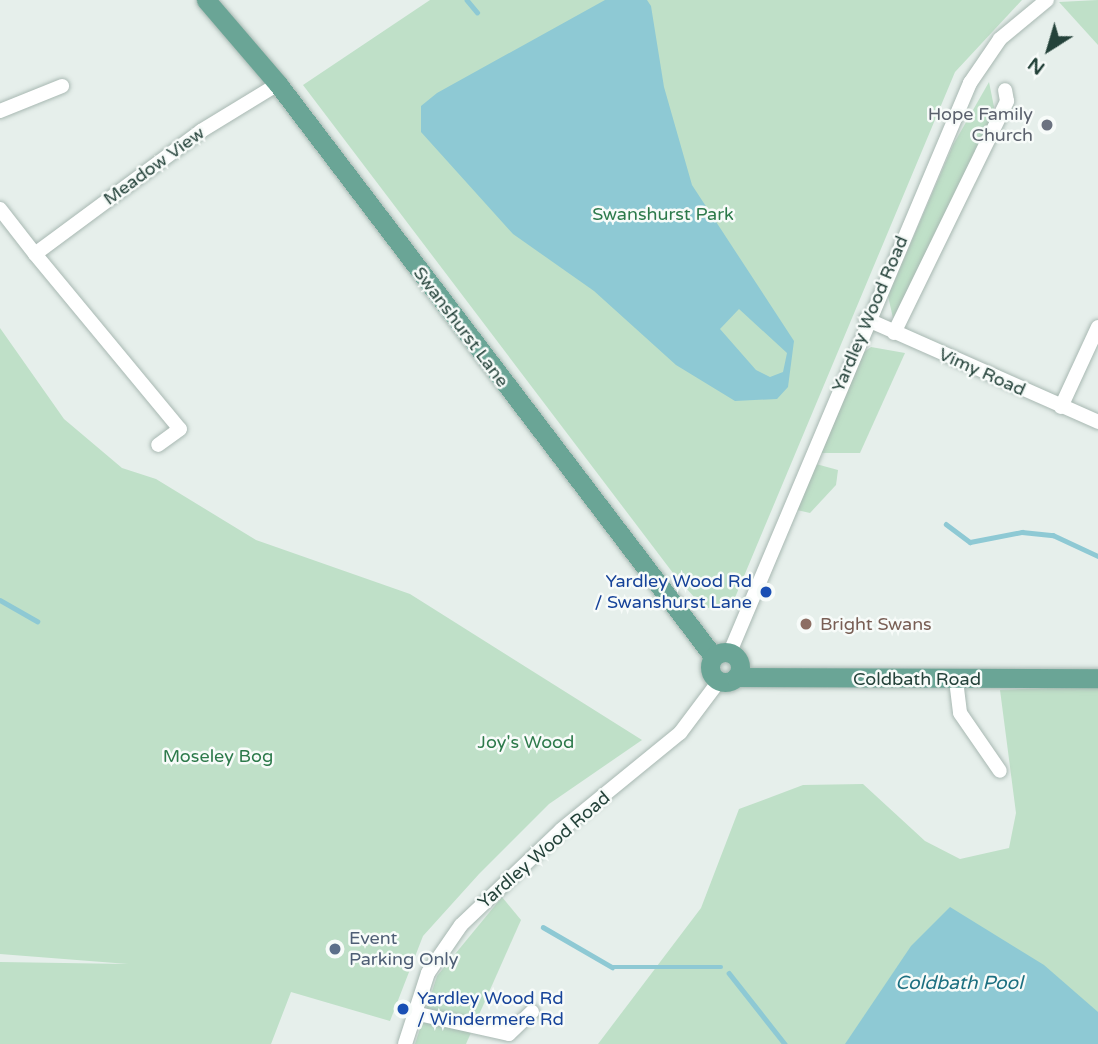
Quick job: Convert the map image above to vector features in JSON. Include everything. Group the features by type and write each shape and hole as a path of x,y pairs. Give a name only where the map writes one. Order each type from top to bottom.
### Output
{"main road":[{"name":"Swanshurst Lane","path":"206,0 278,84 722,654"},
{"path":"722,654 740,664 727,679 710,671 722,654"},
{"name":"Coldbath Road","path":"727,679 1098,678"}],"street":[{"name":"Yardley Wood Road","path":"722,654 774,560 866,319 970,83 1000,39 1047,0"},
{"name":"Meadow View","path":"35,254 201,131 278,84"},
{"path":"0,111 62,86"},
{"name":"Yardley Wood Road","path":"894,334 1007,101 1005,90"},
{"path":"0,209 180,429 158,445"},
{"name":"Vimy Road","path":"866,319 894,334 1098,422"},
{"path":"1061,407 1098,327"},
{"name":"Yardley Wood Road","path":"405,1044 428,974 461,925 535,853 680,733 727,679"},
{"path":"956,680 960,713 1000,771"},
{"path":"414,1013 509,1034 532,1012"}],"green space":[{"name":"Swanshurst Park","path":"430,0 1022,0 955,72 734,600 705,609 676,577 303,85"},
{"path":"1098,0 1098,45 1059,2"},
{"path":"989,82 996,117 901,315 893,318 888,296 953,145"},
{"name":"Moseley Bog","path":"0,328 64,419 122,468 156,479 256,540 410,594 642,740 549,804 479,874 423,936 390,1021 291,992 271,1044 0,1044 0,962 128,964 0,954"},
{"path":"871,347 905,353 860,453 820,453 860,355"},
{"path":"816,464 838,470 836,485 810,513 797,510"},
{"path":"1098,686 1098,1044 598,1044 701,908 739,809 803,785 863,784 925,841 960,859 1009,848 1016,813 1000,690"},
{"path":"502,897 521,920 466,1044 415,1044 437,976"}],"water":[{"path":"605,0 647,0 651,6 664,87 692,185 794,341 788,387 777,399 735,401 676,365 594,291 513,234 421,132 421,106 437,93","holes":["739,309 787,353 783,372 770,377 756,370 720,329"]},
{"name":"Coldbath Pool","path":"950,907 1044,965 1098,1012 1098,1044 845,1044 911,946"}],"waterway":[{"path":"467,0 477,12"},
{"path":"946,524 970,542 1022,532 1053,535 1098,556"},
{"path":"0,600 37,621"},
{"path":"543,927 612,967 721,967"},
{"path":"729,973 785,1044"}],"place":[{"name":"Hope Family Church","path":"1047,125"},
{"name":"Yardley Wood Rd / Swanshurst Lane","path":"766,592"},
{"name":"Bright Swans","path":"806,624"},
{"name":"Event Parking Only","path":"335,949"},
{"name":"Yardley Wood Rd / Windermere Rd","path":"403,1009"}],"park label":[{"name":"Joy's Wood","path":"526,742"}]}
